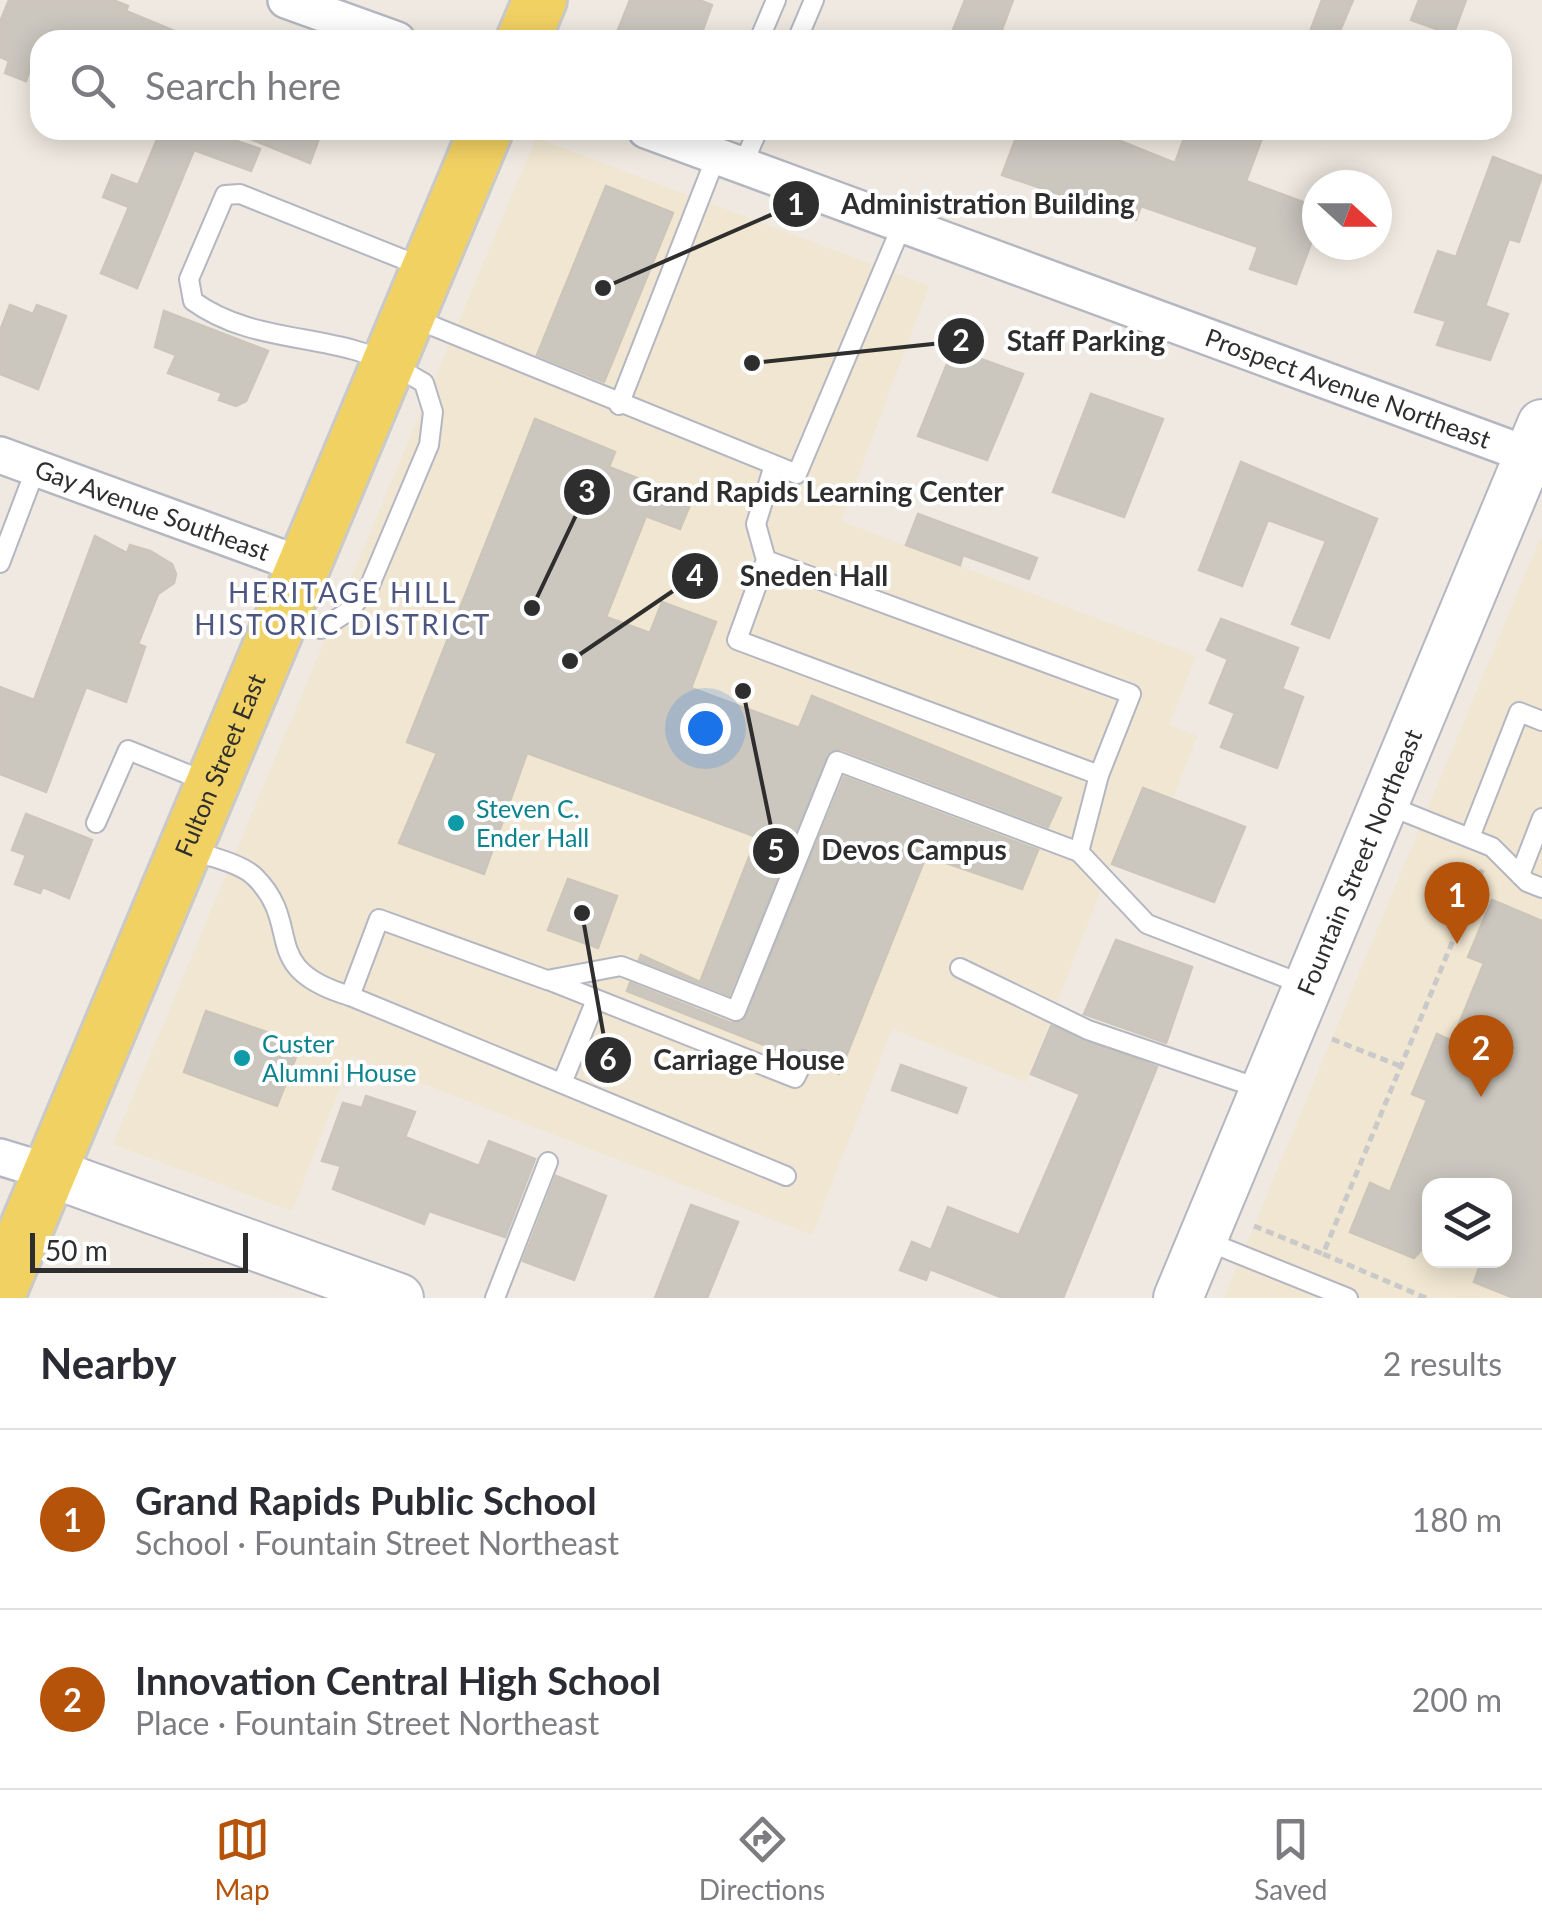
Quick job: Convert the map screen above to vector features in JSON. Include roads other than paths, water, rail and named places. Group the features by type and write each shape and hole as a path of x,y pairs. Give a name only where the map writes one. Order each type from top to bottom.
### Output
{"main road":[{"path":"528,30 540,0"},
{"name":"Fulton Street East","path":"0,1291 482,140"}],"street":[{"path":"286,0 369,30"},
{"name":"Prospect Avenue Northeast","path":"672,140 902,225 1538,446"},
{"name":"Fountain Street Northeast","path":"1178,1298 1538,446"},
{"name":"Gay Avenue Southeast","path":"0,455 304,566"},
{"path":"0,1157 398,1298"}],"lane":[{"path":"762,30 776,0"},
{"path":"801,30 814,0"},
{"path":"619,405 729,162 749,140"},
{"path":"284,614 321,629 361,600 429,444 433,412 424,383 389,363 354,350 298,342 210,314 193,301 188,279 224,194 240,194 619,405 797,474 902,225"},
{"path":"774,465 756,524 766,560 737,640 1098,775"},
{"path":"0,563 36,468"},
{"path":"766,560 1131,694 1098,775 1078,852"},
{"path":"1470,837 1519,712 1542,721"},
{"path":"96,823 128,750 212,784"},
{"path":"547,980 621,966 736,1011 838,760 1078,852 1148,924 1308,986"},
{"path":"1385,804 1492,847 1520,875 1542,888"},
{"path":"1520,875 1542,818"},
{"path":"186,848 251,873 268,892 286,953 309,981 786,1176"},
{"path":"350,996 378,920 547,980 795,1078 804,1060"},
{"path":"960,968 1088,1030 1264,1090"},
{"path":"562,1083 596,1000"},
{"path":"713,1046 722,1028"},
{"path":"496,1298 548,1162"},
{"path":"1202,1240 1348,1298"}],"place":[{"name":"Administration Building","path":"603,288"},
{"name":"Staff Parking","path":"752,363"},
{"name":"Grand Rapids Learning Center","path":"532,608"},
{"name":"Sneden Hall","path":"570,661"},
{"name":"Devos Campus","path":"743,691"},
{"name":"Steven C. Ender Hall","path":"456,823"},
{"name":"Carriage House","path":"582,913"},
{"name":"Grand Rapids Public School","path":"1457,944"},
{"name":"Custer Alumni House","path":"242,1058"},
{"name":"Innovation Central High School","path":"1481,1097"}],"district":[{"name":"HERITAGE HILL HISTORIC DISTRICT","path":"343,609"}]}
